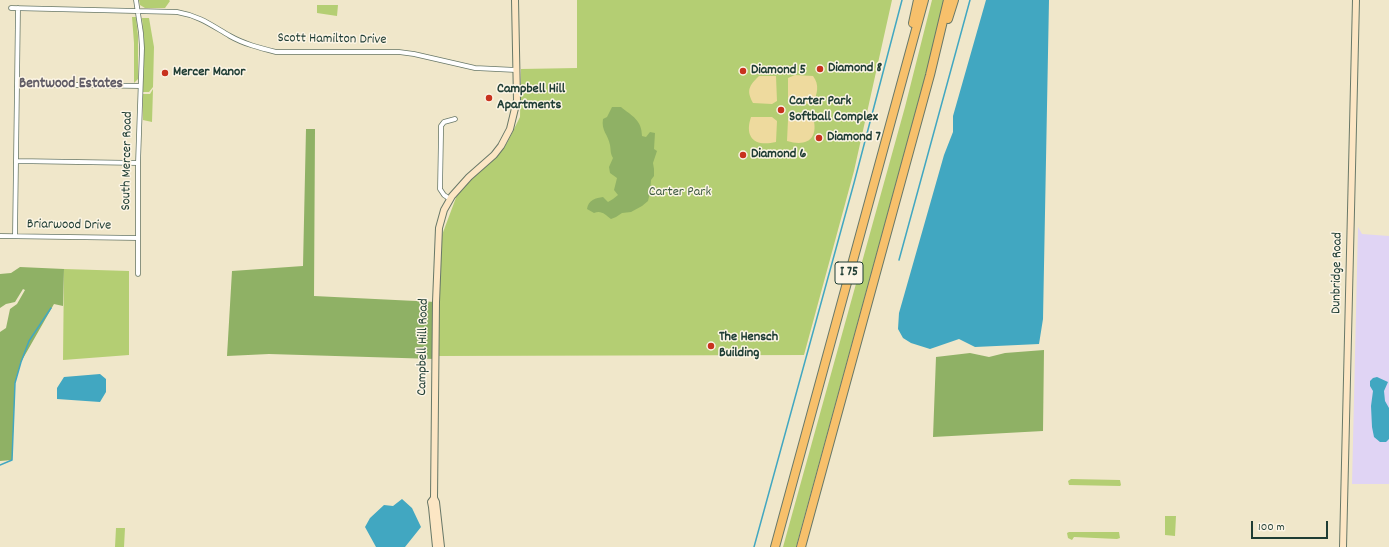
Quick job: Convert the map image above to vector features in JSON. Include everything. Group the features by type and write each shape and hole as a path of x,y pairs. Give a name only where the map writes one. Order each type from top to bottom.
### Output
{"highway":[{"path":"906,67 918,0"},
{"name":"I 75","path":"775,547 924,0"},
{"name":"I 75","path":"801,547 930,75 948,0"},
{"path":"930,75 954,0"}],"main road":[{"name":"Campbell Hill Road","path":"441,547 436,502 434,498 438,240 442,217 450,199 460,186 494,155 507,136 513,118 517,100 516,0"},
{"name":"Dunbridge Road","path":"1343,547 1356,0"},
{"name":"Campbell Hill Road","path":"434,498 431,502 436,547"}],"street":[{"name":"South Mercer Road","path":"136,0 142,48 138,163 138,274"},
{"name":"Scott Hamilton Drive","path":"11,8 167,11 188,14 213,25 229,36 244,43 276,52 399,52 475,68 516,70"},
{"path":"15,236 18,8"},
{"path":"18,84 140,86"},
{"path":"450,199 444,195 440,189 440,134 441,126 444,122 455,119"},
{"path":"17,161 138,163"},
{"name":"Briarwood Drive","path":"0,236 138,238"}],"shaded area":[{"path":"1358,227 1362,234 1389,236 1389,484 1352,484"}],"green space":[{"path":"139,0 170,1 165,8 145,8 140,5"},
{"name":"Carter Park","path":"577,0 892,0 854,171 804,355 439,356 439,282 442,235 457,195 474,176 494,159 507,143 520,117 521,69 577,68"},
{"path":"932,0 946,0 796,547 783,547 905,107"},
{"path":"317,5 338,5 337,16 317,13"},
{"path":"132,17 136,17 138,36 138,79 134,83 134,43"},
{"path":"142,18 149,18 154,47 153,87 149,92 143,92 144,40"},
{"path":"153,89 152,122 143,120 143,94 150,94"},
{"path":"612,107 621,107 636,119 642,131 642,136 646,137 650,132 655,133 654,149 657,151 653,163 654,176 651,180 648,201 631,212 622,213 611,219 601,213 594,213 587,209 589,203 595,199 603,197 608,202 618,195 614,190 617,178 610,173 609,167 613,158 603,123 603,119 607,117"},
{"path":"306,129 315,129 314,296 436,302 435,359 269,354 227,356 232,271 303,266"},
{"path":"20,267 64,269 63,306 54,304 21,362 15,383 12,460 0,461 0,332 6,328 10,309 17,304 25,290 23,289 15,302 6,304 0,308 0,274 11,273"},
{"path":"64,269 129,271 129,355 63,360"},
{"path":"1044,350 1043,431 933,437 936,357 970,353 989,357 1005,353"},
{"path":"1071,479 1120,480 1121,485 1069,485 1068,481"},
{"path":"1165,516 1176,516 1175,536 1165,535"},
{"path":"116,528 125,528 124,547 115,547"},
{"path":"1119,532 1120,538 1074,537 1072,540 1068,538 1067,533"}],"sand":[{"path":"795,75 813,76 815,79 817,83 817,90 813,104 793,103 788,99 788,78"},
{"path":"759,76 776,76 777,101 772,104 753,103 751,99 749,91 750,88"},
{"path":"793,116 813,117 814,131 810,140 800,143 787,141 788,120"},
{"path":"751,117 772,117 777,121 776,142 762,143 753,139 749,130"}],"water":[{"path":"986,0 1049,0 1043,319 1039,344 975,347 959,339 930,349 911,343 903,338 898,329 899,313 944,155 953,132 953,116"},
{"path":"100,374 106,379 106,392 100,402 57,399 57,388 64,377"},
{"path":"1377,377 1388,382 1384,391 1385,401 1389,408 1389,439 1386,442 1380,442 1374,437 1372,427 1371,406 1373,391 1370,386 1370,381"},
{"path":"402,499 412,508 421,527 405,547 376,547 365,527 370,518 384,505 393,506"}],"waterway":[{"path":"754,547 854,183 902,0"},
{"path":"899,260 970,0"},
{"path":"0,465 12,460 15,383 21,362 29,341 51,308"}],"place":[{"name":"Diamond 8","path":"820,69"},
{"name":"Diamond 5","path":"743,71"},
{"name":"Mercer Manor","path":"165,73"},
{"name":"Campbell Hill Apartments","path":"489,98"},
{"name":"Carter Park Softball Complex","path":"781,110"},
{"name":"Diamond 7","path":"819,138"},
{"name":"Diamond 6","path":"743,155"},
{"name":"The Hensch Building","path":"711,346"}],"district":[{"name":"Bentwood Estates","path":"71,85"}]}
